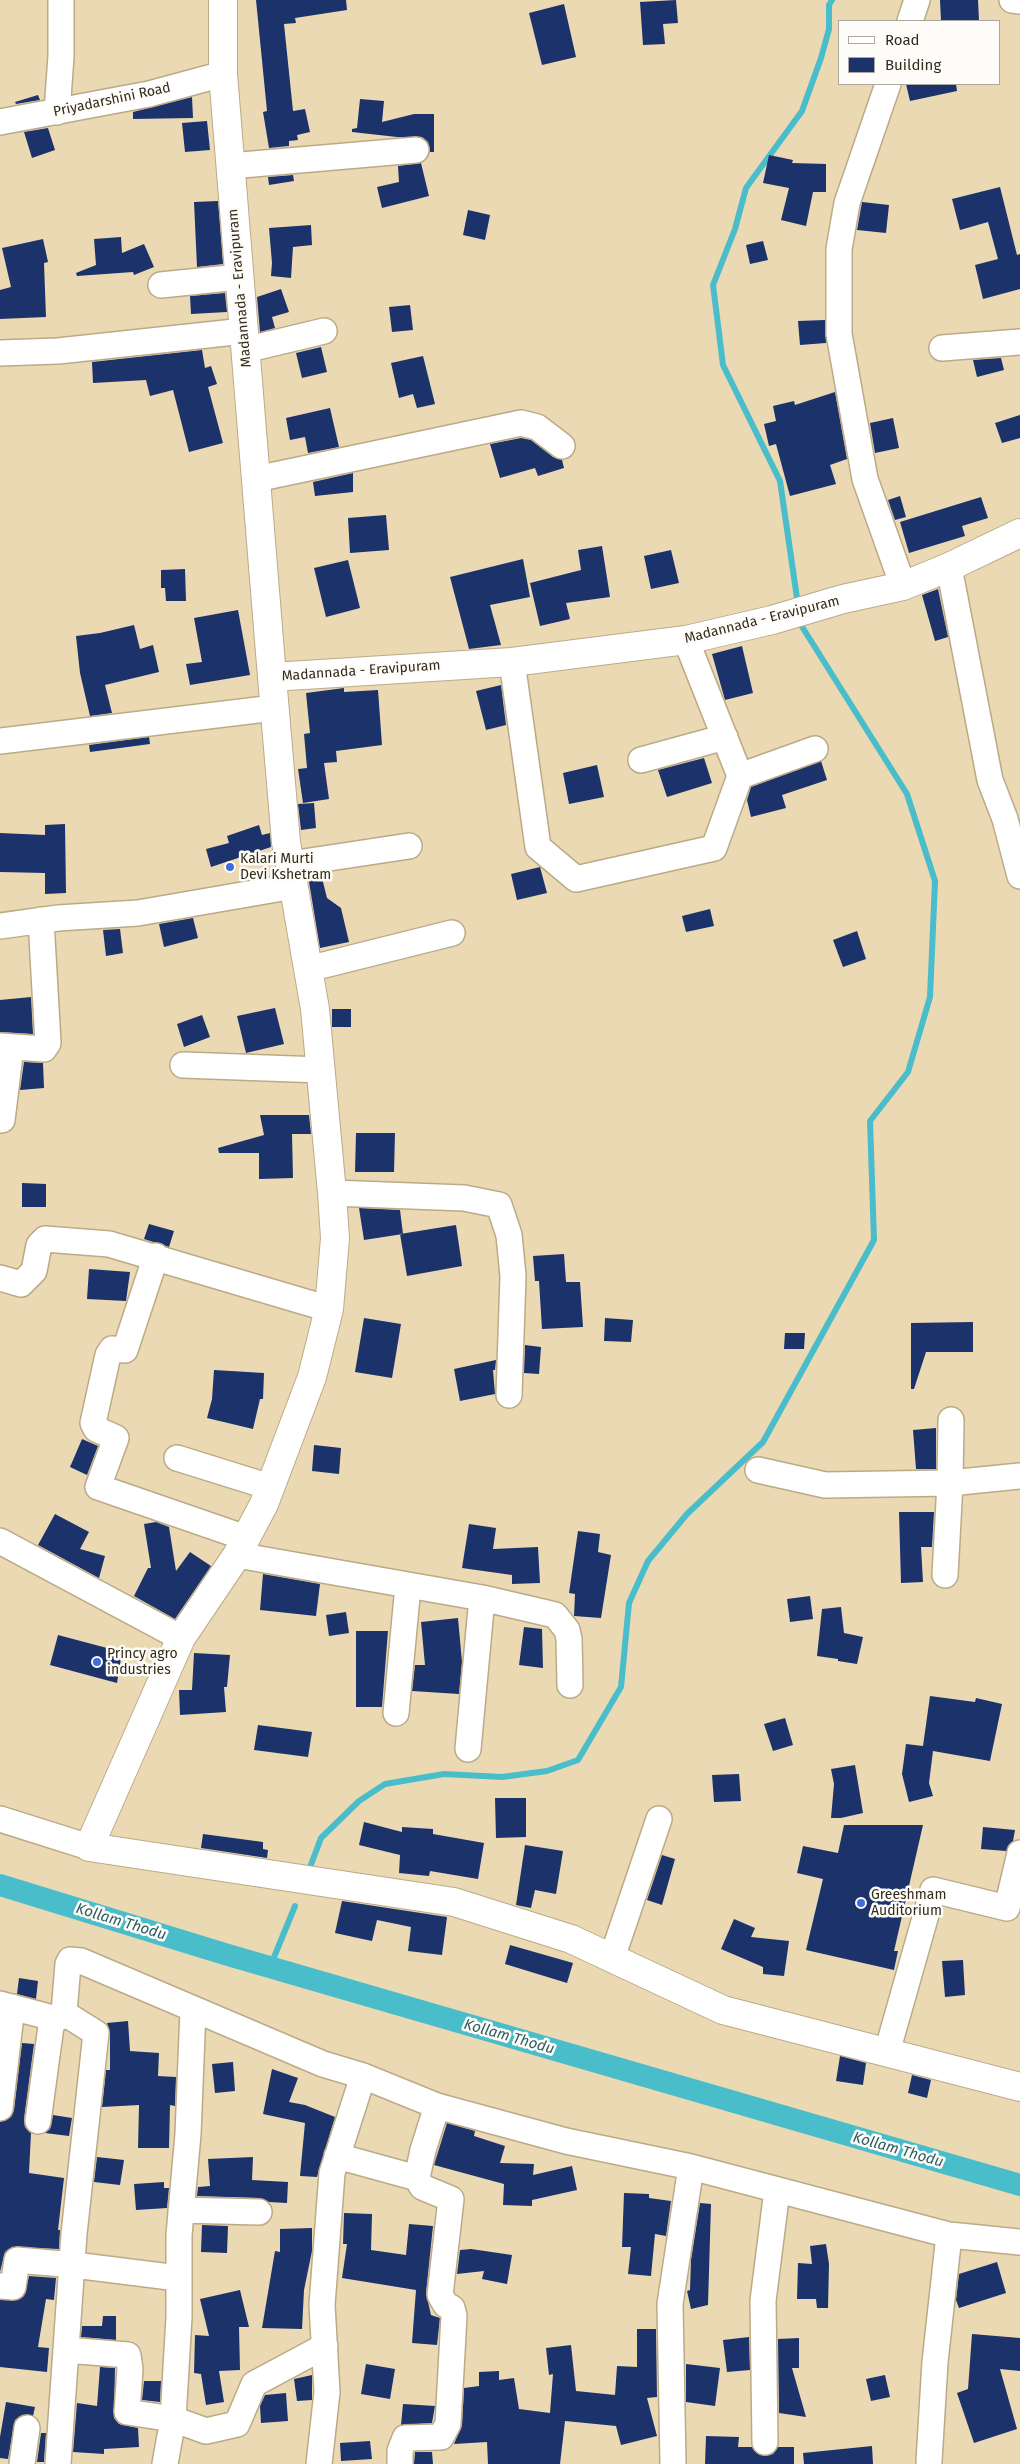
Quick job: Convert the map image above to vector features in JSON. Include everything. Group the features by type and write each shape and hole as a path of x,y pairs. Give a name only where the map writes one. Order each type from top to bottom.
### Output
{"street":[{"path":"57,112 61,56 61,0"},
{"name":"Madannada - Eravipuram","path":"223,0 223,74 272,677 512,662 686,640 772,620 843,599 903,586 949,567 1020,533"},
{"path":"910,20 917,0"},
{"path":"1012,0 1020,1"},
{"name":"Priyadarshini Road","path":"0,122 150,94 223,74"},
{"path":"888,85 847,203 839,249 839,334 865,479 903,586"},
{"path":"230,166 416,150"},
{"path":"161,285 239,277"},
{"path":"0,353 244,340 324,330"},
{"path":"942,348 1020,342"},
{"path":"256,479 521,423 537,427 562,446"},
{"path":"949,567 990,780 1005,819 1020,876"},
{"path":"512,662 538,847 576,878 714,848 740,776 686,640"},
{"path":"89,1847 181,1638 241,1547 270,1487 312,1376 329,1309 336,1238 321,1070 315,1009 292,875 272,677"},
{"path":"0,741 274,708"},
{"path":"641,760 725,737"},
{"path":"740,776 815,749"},
{"path":"0,926 41,920 138,913 409,846"},
{"path":"2,1120 6,1046 44,1049 48,1043 41,920"},
{"path":"308,969 452,933"},
{"path":"182,1065 321,1070"},
{"path":"332,1193 464,1198 499,1205 508,1235 513,1276 509,1395"},
{"path":"0,1278 21,1284 34,1271 39,1245 45,1239 109,1244 156,1256 329,1309"},
{"path":"156,1256 125,1350 112,1349 108,1356 93,1423 96,1429 116,1438 98,1487 241,1547 408,1586 482,1598 555,1616 562,1622 569,1639 570,1685"},
{"path":"945,1575 950,1483 950,1420"},
{"path":"177,1458 270,1487"},
{"path":"758,1470 825,1485 950,1483 1020,1476"},
{"path":"0,1541 181,1638"},
{"path":"396,1713 408,1586"},
{"path":"468,1749 482,1598"},
{"path":"0,1819 89,1847 454,1902 571,1939 723,2010 1020,2087"},
{"path":"612,1958 659,1819"},
{"path":"887,2052 933,1890 1007,1908 1020,1853"},
{"path":"38,2121 70,1960 81,1961 323,2064 363,2076 437,2106 566,2141 691,2168 949,2235 1020,2242"},
{"path":"0,2108 6,2005 58,2016 96,2033 74,2234 74,2265 58,2464"},
{"path":"165,2464 173,2419 179,2317 178,2278 181,2210 188,2134 193,2010"},
{"path":"319,2464 328,2392 322,2305 332,2173 363,2076"},
{"path":"400,2464 400,2451 405,2438 441,2437 448,2424 454,2316 452,2308 446,2305 440,2296 451,2200 422,2187 417,2178 423,2150 437,2106"},
{"path":"338,2156 417,2178"},
{"path":"673,2464 670,2304 691,2168"},
{"path":"764,2442 763,2301 777,2190"},
{"path":"181,2210 259,2212"},
{"path":"929,2461 935,2362 949,2235"},
{"path":"0,2286 13,2287 17,2260 178,2278"},
{"path":"66,2350 128,2355 130,2369 128,2412 173,2419 206,2431 237,2424 254,2384 324,2346"},
{"path":"22,2464 27,2428"}],"building":[{"path":"256,0 346,0 347,10 295,18 296,23 284,24 293,111 305,109 310,132 297,135 298,140 289,141 289,146 269,148 263,112 267,111"},
{"path":"676,0 678,23 663,24 665,44 643,45 640,2"},
{"path":"940,0 978,0 979,20 941,20"},
{"path":"564,4 576,57 542,65 529,13"},
{"path":"906,85 956,85 957,91 910,101"},
{"path":"38,95 40,100 16,104 15,102"},
{"path":"192,97 193,118 133,119 133,112"},
{"path":"360,99 384,101 382,122 414,114 434,114 434,152 430,152 428,142 422,137 397,137 352,132 352,129 357,128"},
{"path":"207,121 210,150 185,152 182,123"},
{"path":"48,128 55,150 32,158 24,132"},
{"path":"769,155 793,160 792,163 826,164 826,192 813,192 806,226 781,220 789,188 763,183"},
{"path":"421,163 429,196 382,208 377,187 399,182 398,166"},
{"path":"293,175 294,181 269,185 268,177"},
{"path":"1000,187 1017,255 1020,254 1020,289 983,299 975,265 998,259 988,222 960,230 952,199"},
{"path":"218,201 223,264 197,267 194,202"},
{"path":"862,202 889,205 886,233 857,230"},
{"path":"468,210 490,215 485,240 463,235"},
{"path":"311,225 312,245 293,247 291,278 271,276 272,263 269,228"},
{"path":"121,237 122,253 144,244 154,267 134,275 133,272 77,276 76,273 96,265 94,239"},
{"path":"43,239 48,262 44,263 46,317 0,319 0,290 11,287 2,248"},
{"path":"763,241 768,260 750,264 746,245"},
{"path":"281,289 289,312 272,317 275,328 260,332 257,297"},
{"path":"225,293 227,312 191,314 190,296"},
{"path":"410,305 413,330 392,332 389,307"},
{"path":"825,320 826,343 800,345 798,321"},
{"path":"321,347 327,372 302,378 296,353"},
{"path":"202,350 205,368 211,366 217,384 208,387 223,443 189,452 173,390 150,396 146,380 93,383 92,362"},
{"path":"423,356 435,404 417,408 413,394 399,398 391,363"},
{"path":"1001,358 1004,370 977,377 973,360"},
{"path":"835,392 847,459 830,465 836,484 790,496 776,444 769,446 764,424 776,421 773,406 794,401 795,405"},
{"path":"330,408 339,447 308,453 305,437 290,440 286,418"},
{"path":"1020,415 1020,438 1002,443 995,423"},
{"path":"893,418 899,448 875,453 870,423"},
{"path":"521,438 531,440 553,457 562,460 564,468 538,476 535,468 500,478 490,444"},
{"path":"353,473 353,492 315,496 313,482"},
{"path":"900,496 906,517 895,520 888,500"},
{"path":"981,497 988,518 962,526 965,536 909,553 900,522"},
{"path":"386,515 389,550 350,553 348,518"},
{"path":"602,546 610,597 566,603 570,619 540,626 530,583 581,570 578,550"},
{"path":"671,550 679,583 651,589 644,556"},
{"path":"523,559 530,597 490,605 501,645 469,649 450,577"},
{"path":"348,560 360,608 326,617 314,568"},
{"path":"185,569 186,601 166,601 165,588 161,588 161,570"},
{"path":"938,589 948,637 935,641 922,595"},
{"path":"238,610 250,675 190,685 186,664 202,662 194,618"},
{"path":"134,625 140,649 153,645 159,672 105,685 112,713 90,716 80,673 76,636 100,633"},
{"path":"742,646 753,693 725,700 712,654"},
{"path":"501,685 506,725 486,730 476,691"},
{"path":"344,688 344,692 378,690 382,745 336,751 337,762 324,763 329,799 303,803 298,769 307,768 304,734 310,733 306,693"},
{"path":"149,737 150,744 90,752 89,745"},
{"path":"704,758 712,783 667,797 658,770"},
{"path":"821,761 827,780 782,795 786,808 751,817 747,800 751,787"},
{"path":"597,765 604,797 569,804 563,773"},
{"path":"314,803 316,828 301,830 298,804"},
{"path":"65,824 66,893 45,894 45,873 0,872 0,833 45,835 45,825"},
{"path":"259,825 262,835 270,833 271,847 211,867 206,849 229,843 227,836"},
{"path":"540,867 547,893 517,900 511,874"},
{"path":"321,874 327,898 341,908 349,942 320,948 308,876"},
{"path":"710,909 714,926 686,932 682,916"},
{"path":"193,918 198,938 164,947 159,924"},
{"path":"120,929 123,953 106,956 103,930"},
{"path":"857,931 866,959 843,967 833,940"},
{"path":"31,997 33,1034 0,1032 0,1000"},
{"path":"275,1008 284,1044 246,1053 237,1016"},
{"path":"332,1009 351,1009 351,1027 332,1027"},
{"path":"202,1015 210,1037 184,1047 177,1024"},
{"path":"24,1062 43,1063 44,1088 20,1090"},
{"path":"260,1115 309,1115 311,1134 292,1134 293,1178 259,1179 259,1153 219,1153 218,1148 264,1135"},
{"path":"356,1133 395,1133 394,1172 355,1172"},
{"path":"22,1183 46,1184 46,1207 22,1207"},
{"path":"359,1208 400,1210 403,1234 364,1240"},
{"path":"149,1224 174,1231 169,1247 144,1239"},
{"path":"456,1225 462,1266 407,1276 400,1234"},
{"path":"564,1254 566,1282 580,1282 583,1327 542,1329 539,1281 535,1281 533,1256"},
{"path":"89,1269 130,1272 126,1301 87,1299"},
{"path":"364,1318 401,1324 392,1378 355,1372"},
{"path":"605,1318 633,1320 631,1342 604,1341"},
{"path":"973,1322 973,1352 926,1352 914,1389 911,1389 911,1323"},
{"path":"785,1333 805,1333 804,1349 784,1349"},
{"path":"525,1345 541,1347 539,1374 524,1373"},
{"path":"496,1360 495,1370 493,1370 495,1394 460,1401 454,1369"},
{"path":"214,1370 264,1373 263,1399 260,1399 253,1429 207,1418 212,1399"},
{"path":"936,1428 936,1469 916,1469 913,1430"},
{"path":"82,1439 98,1446 87,1475 70,1467"},
{"path":"314,1445 341,1448 339,1474 312,1471"},
{"path":"899,1512 934,1512 932,1547 921,1547 923,1582 901,1583"},
{"path":"55,1514 89,1532 80,1549 105,1556 99,1578 38,1545"},
{"path":"156,1522 169,1527 176,1571 190,1552 211,1566 175,1619 134,1596 148,1568 151,1568 144,1524"},
{"path":"469,1524 496,1528 493,1549 538,1547 540,1583 512,1584 512,1575 462,1568"},
{"path":"578,1531 600,1534 598,1552 611,1555 601,1618 574,1616 575,1594 569,1593"},
{"path":"263,1574 320,1584 316,1616 260,1610"},
{"path":"810,1596 813,1619 790,1622 787,1599"},
{"path":"841,1607 844,1633 863,1637 857,1664 817,1656 822,1609"},
{"path":"346,1612 349,1633 329,1636 326,1615"},
{"path":"458,1618 462,1662 459,1694 412,1691 415,1665 425,1665 421,1622"},
{"path":"524,1627 542,1629 543,1668 519,1665"},
{"path":"356,1631 388,1631 382,1707 356,1707"},
{"name":"Princy agro industries","path":"58,1635 122,1652 117,1683 50,1665"},
{"path":"194,1653 230,1655 227,1687 224,1687 226,1712 180,1715 179,1690 192,1690"},
{"path":"930,1696 975,1702 976,1698 1002,1704 990,1761 933,1751 929,1783 933,1796 909,1802 902,1774 906,1744 923,1746"},
{"path":"785,1718 793,1745 773,1751 764,1724"},
{"path":"258,1725 312,1732 308,1757 254,1750"},
{"path":"855,1765 863,1813 841,1818 831,1818 834,1784 831,1769"},
{"path":"739,1774 741,1801 714,1802 712,1775"},
{"path":"495,1798 526,1798 526,1837 496,1838"},
{"path":"364,1822 402,1832 402,1827 433,1829 433,1834 484,1843 478,1879 430,1871 429,1876 399,1873 400,1855 359,1845"},
{"name":"Greeshmam Auditorium","path":"844,1825 923,1825 894,1951 898,1951 894,1970 806,1950 823,1879 797,1873 803,1846 838,1853"},
{"path":"983,1827 1015,1830 1013,1841 1006,1851 981,1849"},
{"path":"203,1834 263,1842 263,1849 268,1850 267,1858 201,1848"},
{"path":"525,1845 563,1851 556,1894 535,1890 531,1908 516,1905"},
{"path":"662,1855 675,1859 662,1905 647,1900"},
{"path":"342,1901 447,1917 442,1955 408,1951 411,1927 377,1920 372,1941 335,1933"},
{"path":"734,1919 755,1928 751,1937 789,1941 784,1976 763,1974 763,1967 721,1949"},
{"path":"510,1945 573,1963 567,1983 505,1964"},
{"path":"963,1960 965,1995 945,1997 942,1961"},
{"path":"19,1978 38,1981 36,1999 17,1994"},
{"path":"128,2021 130,2051 159,2053 158,2076 176,2077 175,2106 170,2105 169,2148 138,2148 139,2105 102,2107 106,2070 110,2070 110,2034 107,2023"},
{"path":"22,2043 34,2044 24,2119 25,2127 31,2133 29,2173 64,2178 58,2230 60,2230 59,2249 12,2247 5,2252 0,2272 0,2122 11,2117 14,2110"},
{"path":"840,2056 866,2063 863,2085 836,2081"},
{"path":"233,2062 235,2091 215,2093 212,2064"},
{"path":"272,2069 298,2078 289,2102 305,2105 335,2117 317,2177 300,2176 305,2123 263,2114"},
{"path":"912,2075 931,2080 927,2098 908,2093"},
{"path":"53,2115 72,2118 69,2136 45,2133 50,2129"},
{"path":"447,2123 475,2131 474,2136 505,2146 500,2163 534,2164 533,2175 572,2166 577,2190 532,2200 532,2206 503,2205 504,2184 434,2165"},
{"path":"97,2157 124,2160 120,2185 94,2182"},
{"path":"253,2157 252,2180 288,2182 287,2203 269,2202 259,2198 197,2196 198,2187 210,2186 208,2159"},
{"path":"164,2182 164,2188 169,2188 167,2208 136,2210 134,2184"},
{"path":"624,2193 649,2194 649,2198 671,2201 666,2236 655,2234 651,2276 628,2274 631,2247 622,2247"},
{"path":"700,2203 711,2204 708,2305 691,2309 687,2291 690,2290 691,2260"},
{"path":"344,2213 372,2214 371,2250 406,2255 409,2224 433,2226 426,2293 431,2315 440,2318 437,2345 412,2343 416,2290 342,2278 347,2244 343,2244"},
{"path":"202,2225 228,2226 227,2253 201,2252"},
{"path":"312,2228 312,2251 304,2290 302,2329 262,2328 275,2251 280,2252 280,2229"},
{"path":"826,2244 829,2264 828,2308 817,2308 816,2299 797,2299 798,2263 812,2264 810,2246"},
{"path":"471,2249 512,2255 507,2284 482,2279 484,2271 457,2274 460,2250"},
{"path":"997,2262 1006,2293 959,2308 956,2300 959,2274"},
{"path":"29,2276 56,2278 54,2300 46,2299 38,2347 49,2348 47,2372 0,2367 0,2300 18,2300 24,2296"},
{"path":"240,2290 249,2327 239,2327 240,2370 219,2371 224,2402 206,2405 201,2374 194,2373 195,2335 209,2336 200,2299"},
{"path":"103,2316 116,2316 116,2340 81,2337 82,2326 102,2326"},
{"path":"637,2329 656,2329 657,2397 647,2398 657,2436 621,2445 616,2426 565,2421 560,2464 488,2464 487,2442 454,2444 462,2425 464,2388 479,2386 479,2372 499,2371 499,2380 514,2378 519,2409 550,2413 553,2374 549,2375 546,2348 571,2345 576,2391 615,2395 617,2366 637,2367"},
{"path":"972,2334 1020,2338 1020,2371 1000,2369 1017,2429 974,2443 957,2393 968,2389"},
{"path":"749,2337 750,2370 727,2372 723,2340"},
{"path":"799,2338 799,2368 792,2368 806,2417 779,2413 778,2339"},
{"path":"366,2364 395,2369 390,2399 361,2394"},
{"path":"686,2364 720,2368 715,2406 686,2402"},
{"path":"100,2367 115,2368 114,2418 119,2424 138,2428 139,2447 104,2449 104,2454 73,2452 77,2403 97,2406"},
{"path":"312,2375 312,2400 297,2401 294,2379"},
{"path":"885,2375 890,2397 871,2401 866,2379"},
{"path":"144,2381 161,2381 160,2402 142,2400"},
{"path":"286,2393 288,2421 261,2423 260,2406 265,2395"},
{"path":"6,2402 35,2407 33,2416 22,2415 15,2420 8,2459 0,2458 0,2437"},
{"path":"403,2404 435,2406 432,2423 401,2425"},
{"path":"41,2433 46,2433 44,2462 37,2462"},
{"path":"706,2436 739,2437 738,2447 752,2447 758,2454 765,2456 773,2454 778,2447 794,2447 794,2464 705,2464"},
{"path":"370,2441 372,2459 341,2461 340,2443"},
{"path":"872,2446 873,2464 804,2464 803,2453"},
{"path":"415,2452 432,2452 433,2464 414,2464"}],"waterway":[{"path":"798,605 780,481 723,365 713,285 735,229 746,188 802,111 829,29 829,5 832,0"},
{"path":"309,1870 321,1838 359,1801 385,1784 444,1774 502,1777 547,1771 578,1760 621,1687 629,1603 648,1561 687,1514 763,1442 874,1240 870,1121 908,1072 930,997 935,881 907,794 801,625 800,617"},
{"name":"Kollam Thodu","path":"0,1885 228,1955 1020,2185"},
{"path":"270,1967 295,1906"}],"place":[{"name":"Kalari Murti Devi Kshetram","path":"230,867"},
{"name":"Princy agro industries","path":"97,1662"},
{"name":"Greeshmam Auditorium","path":"861,1903"}]}
